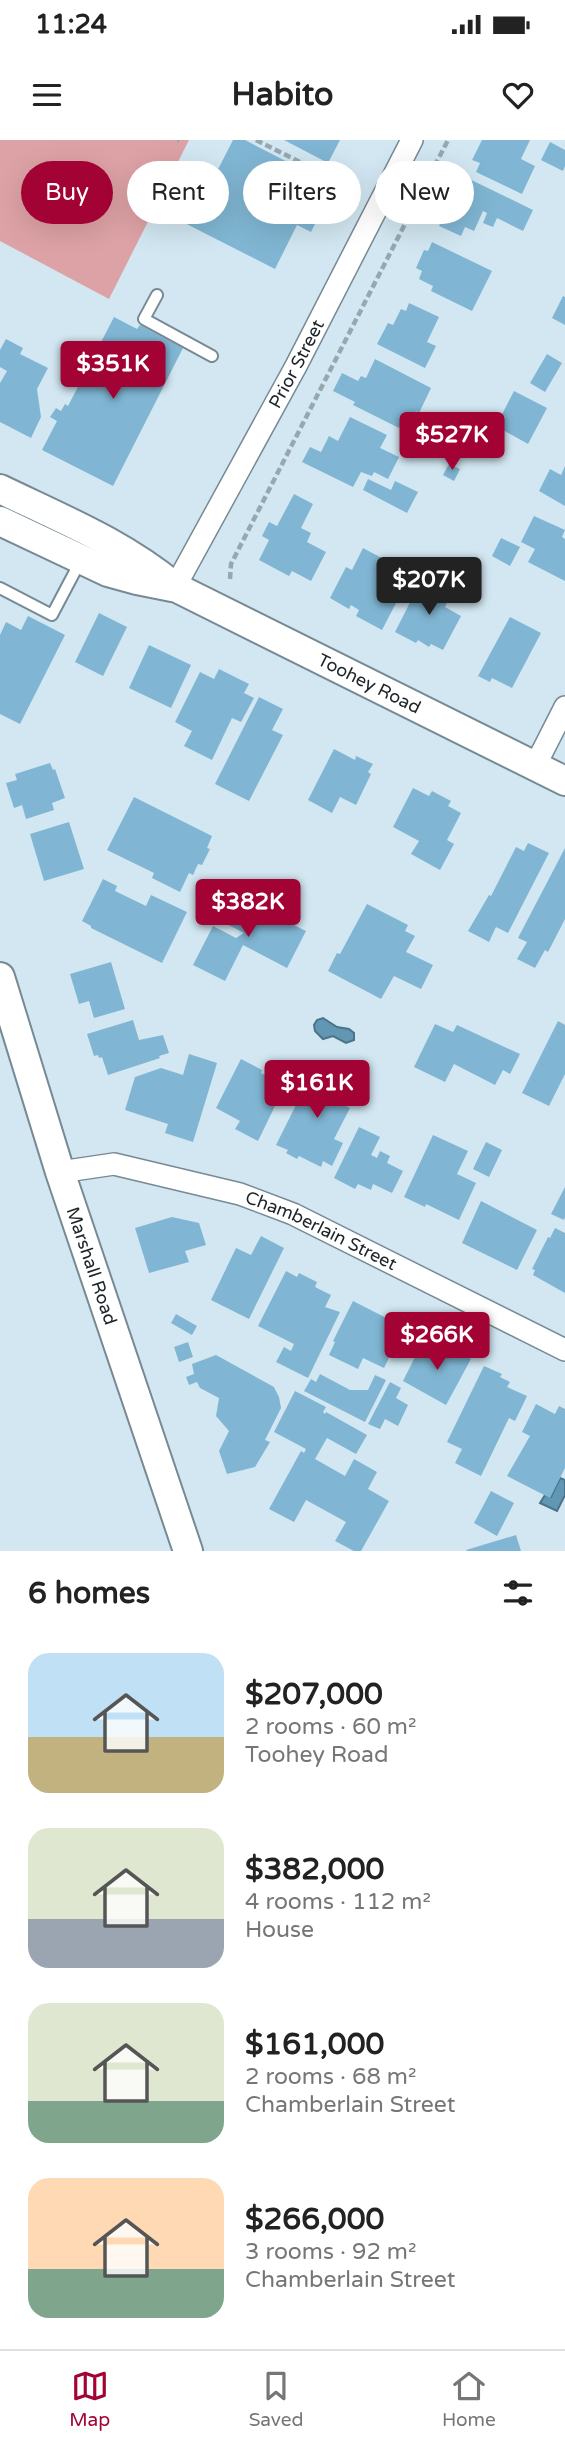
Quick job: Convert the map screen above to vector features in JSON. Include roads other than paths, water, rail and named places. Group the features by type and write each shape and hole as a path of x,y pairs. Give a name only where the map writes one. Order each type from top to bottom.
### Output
{"main road":[{"name":"Toohey Road","path":"0,489 119,547 175,587 565,781"},
{"name":"Toohey Road","path":"0,521 120,576 175,587"},
{"name":"Marshall Road","path":"0,978 60,1172 188,1551"}],"street":[{"name":"Prior Street","path":"175,587 296,366 412,140"},
{"path":"535,766 565,707"},
{"name":"Chamberlain Street","path":"60,1172 114,1164 240,1194 293,1214 565,1350"}],"lane":[{"path":"157,295 144,319 212,356"},
{"path":"0,588 52,615 81,560"}],"water":[{"path":"323,1018 337,1027 349,1029 354,1033 354,1040 346,1043 333,1036 323,1039 315,1031 314,1025 317,1020"},
{"path":"560,1478 565,1480 565,1495 557,1511 540,1503 545,1495 551,1497"}]}
